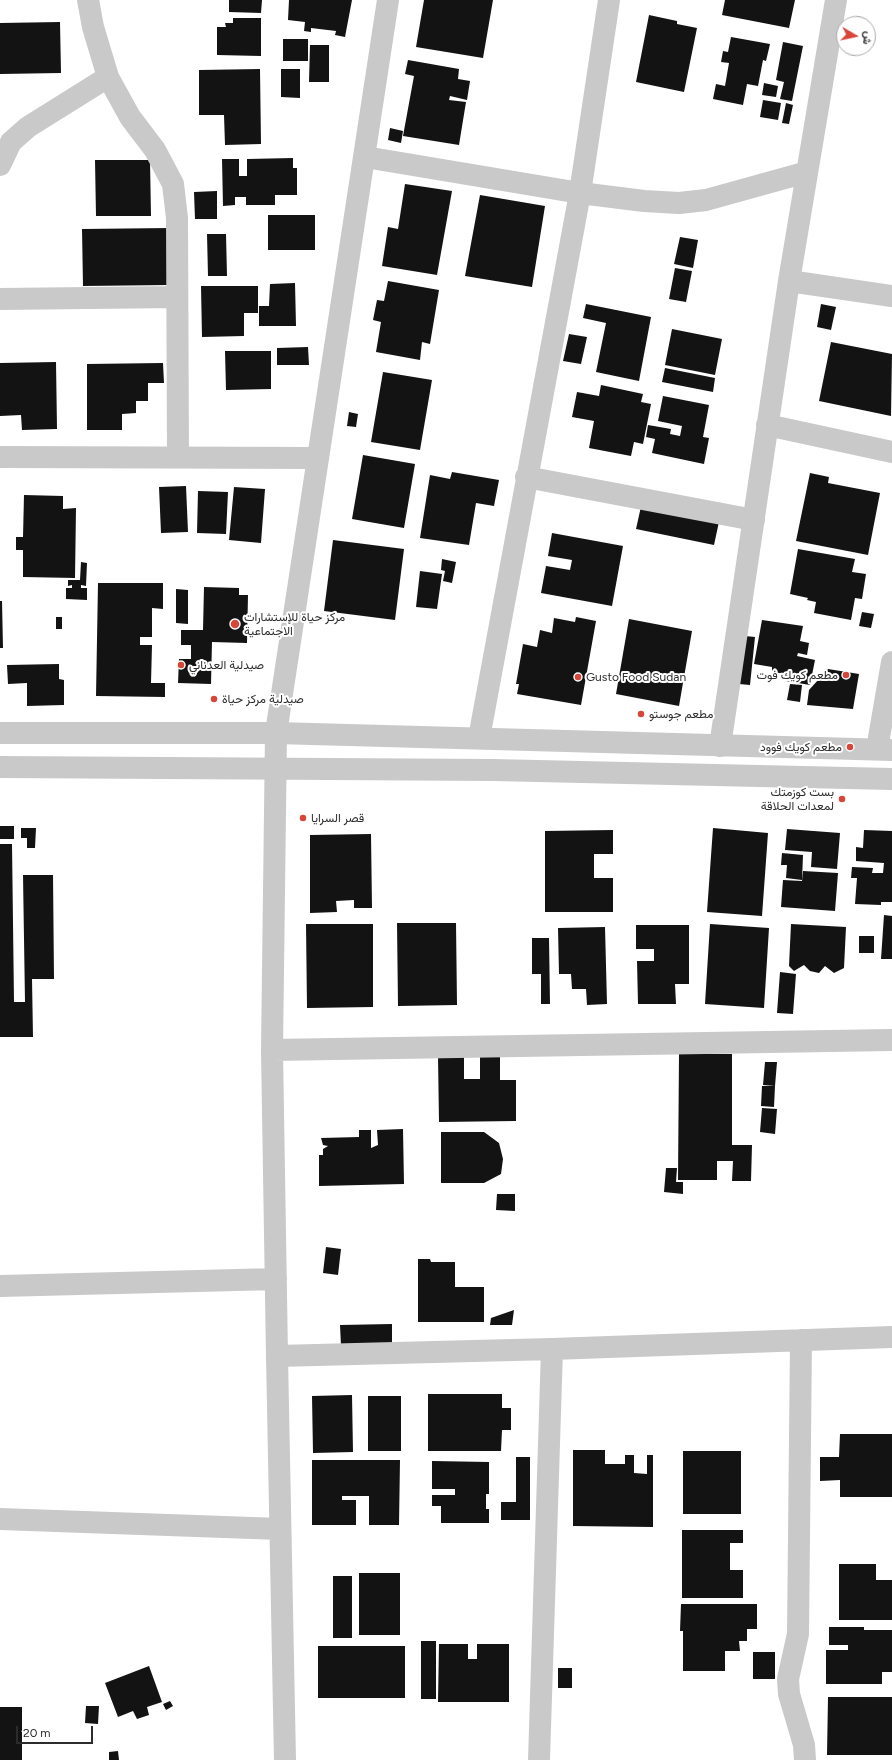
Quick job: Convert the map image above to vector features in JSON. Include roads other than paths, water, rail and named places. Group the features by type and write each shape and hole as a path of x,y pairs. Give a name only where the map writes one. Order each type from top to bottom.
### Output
{"street":[{"path":"88,0 93,27 108,77 130,118 155,150 173,184 177,218 178,457"},
{"path":"285,1760 272,1050 276,733 388,0"},
{"path":"478,738 580,193 609,0"},
{"path":"720,746 788,281 836,0"},
{"path":"0,165 11,142 28,127 108,77"},
{"path":"365,157 580,193 679,203 706,200 807,172"},
{"path":"788,281 892,296"},
{"path":"0,299 177,297"},
{"path":"767,426 892,452"},
{"path":"0,456 318,458"},
{"path":"526,477 754,520"},
{"path":"0,733 276,733 885,750 892,662"},
{"path":"0,767 617,772 892,779"},
{"path":"272,1050 892,1040"},
{"path":"0,1286 276,1279"},
{"path":"277,1356 552,1349 892,1337"},
{"path":"801,1340 798,1634 788,1679 789,1694 804,1745 805,1760"},
{"path":"539,1760 552,1349"},
{"path":"0,1519 280,1529"}],"place":[{"name":"مركز حياة للإستشارات الاجتماعية","path":"235,624"},
{"name":"صيدلية العدناني","path":"181,665"},
{"name":"مطعم كويك فوت","path":"846,675"},
{"name":"Gusto Food Sudan","path":"578,677"},
{"name":"صيدلية مركز حياة","path":"214,699"},
{"name":"مطعم جوستو","path":"641,714"},
{"name":"مطعم كويك فوود","path":"850,747"},
{"name":"بست كوزمتك لمعدات الحلاقة","path":"842,799"},
{"name":"قصر السرايا","path":"303,818"}]}
